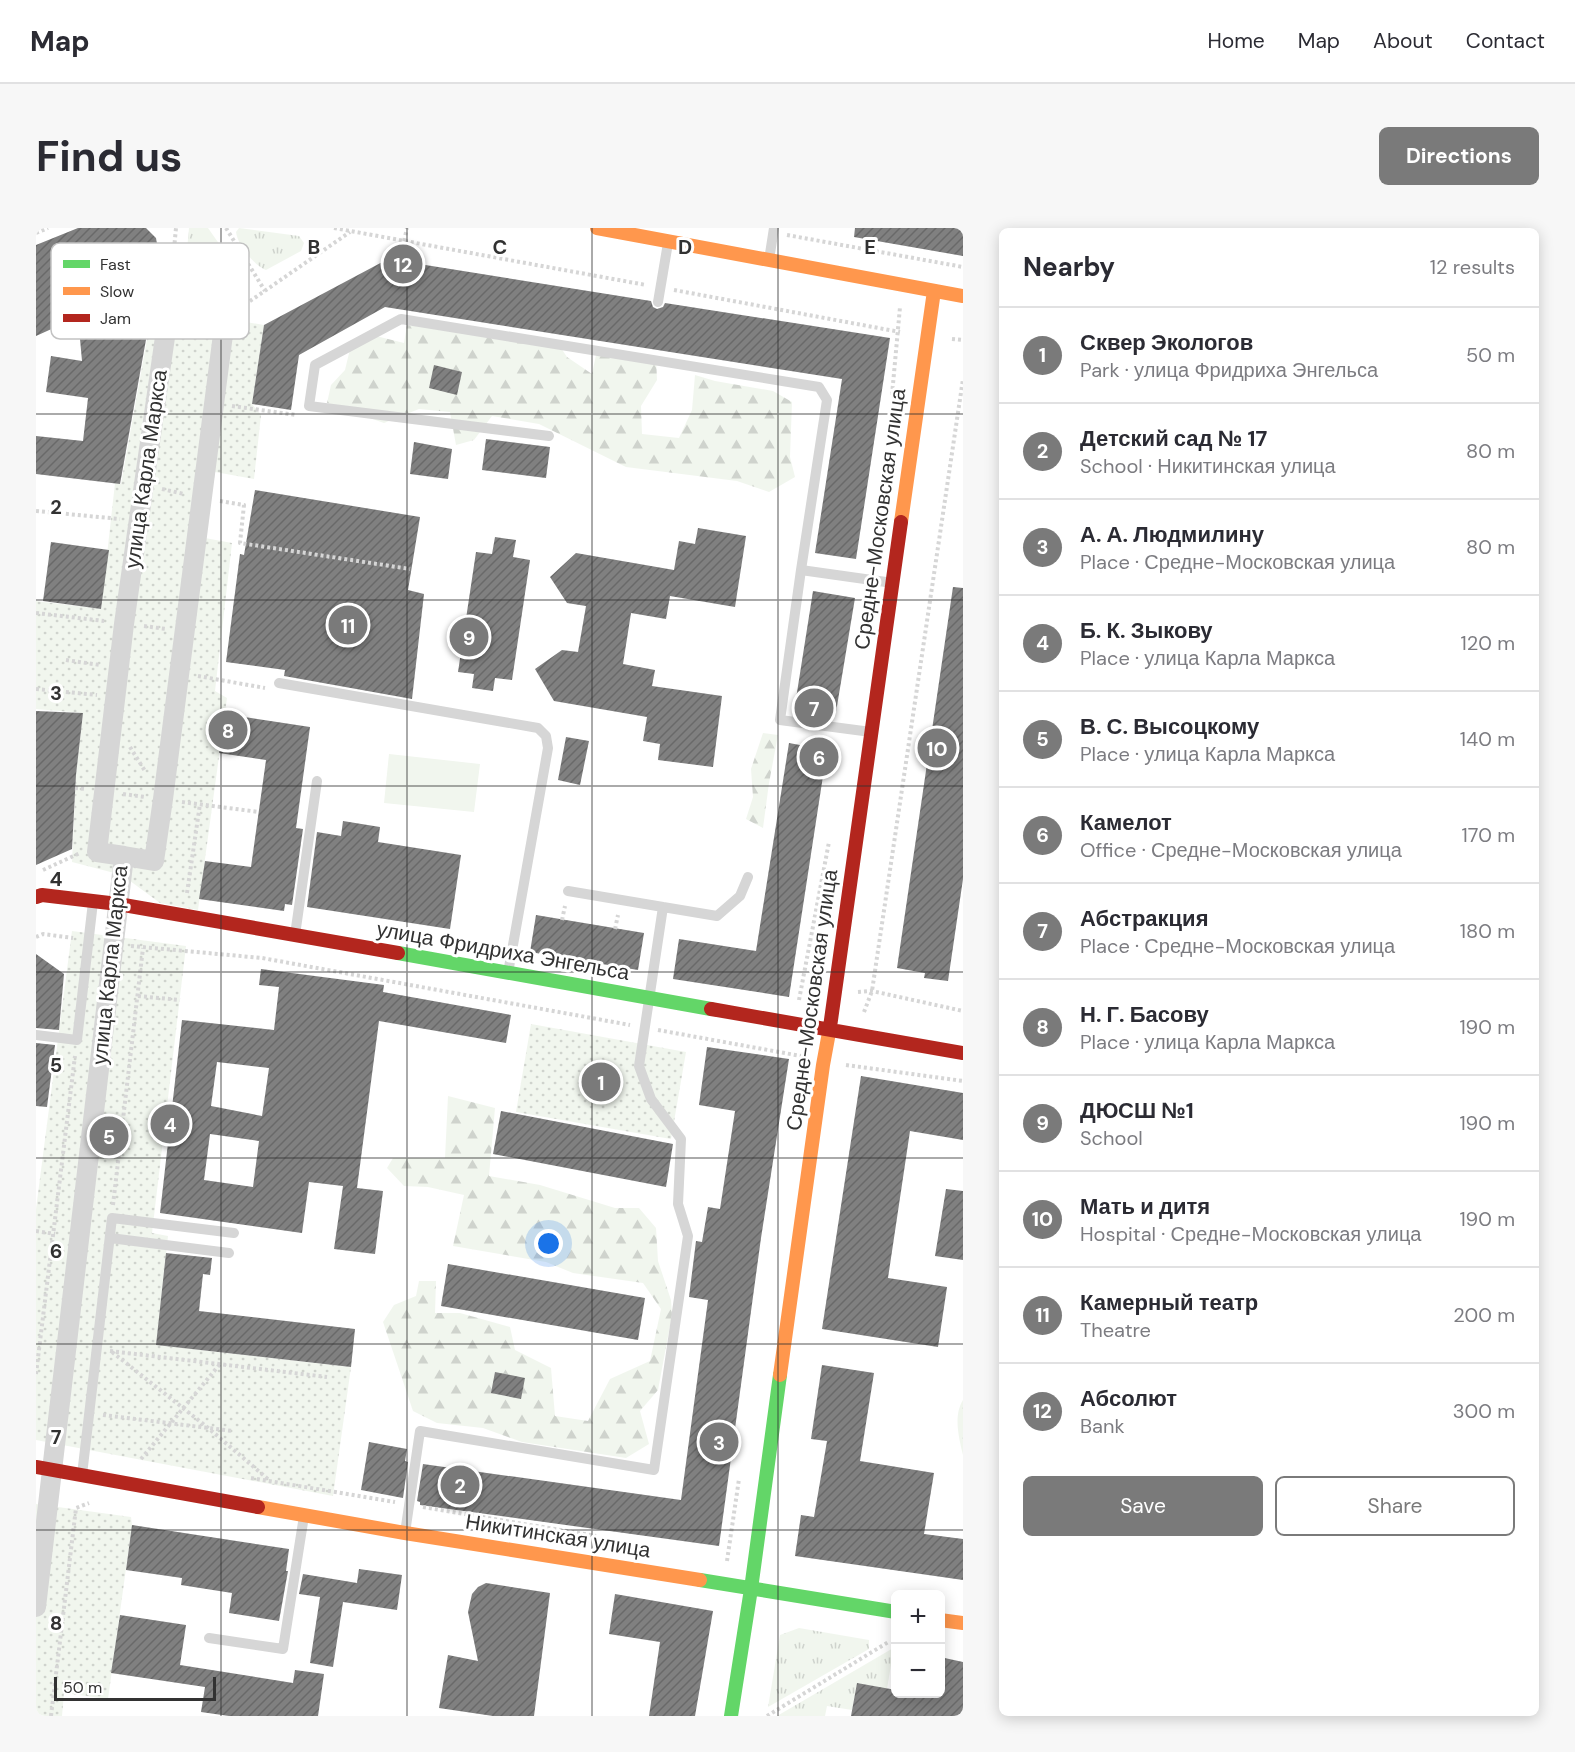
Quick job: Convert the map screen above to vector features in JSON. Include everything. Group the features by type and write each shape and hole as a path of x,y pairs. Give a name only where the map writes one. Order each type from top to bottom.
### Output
{"street":[{"path":"597,228 963,296"},
{"name":"Средне-Московская улица","path":"731,1716 751,1589 823,1065 830,1029 934,291"},
{"name":"улица Карла Маркса","path":"36,1607 44,1469 67,1347 124,856 97,852 138,521 165,339"},
{"path":"124,856 154,861 222,339"},
{"name":"улица Фридриха Энгельса","path":"36,897 42,895 118,904 963,1053"},
{"name":"Никитинская улица","path":"44,1469 405,1533 891,1611"},
{"path":"945,1621 963,1623"}],"lane":[{"path":"769,261 773,230"},
{"path":"658,302 668,242"},
{"path":"549,436 309,406 315,365 401,319 648,354 819,387 827,400 780,720 872,732"},
{"path":"801,570 893,583"},
{"path":"275,686 538,728 546,736 548,748 508,974"},
{"path":"295,935 317,781"},
{"path":"568,891 717,916 740,897 748,877"},
{"path":"36,1035 77,1040 93,901"},
{"path":"405,1533 420,1431 654,1470 688,1236 678,1204 681,1139 651,1099 639,1066 663,907"},
{"path":"82,1476 112,1218 234,1233"},
{"path":"110,1238 230,1253"},
{"path":"210,1638 283,1649 304,1515"}],"path":[{"path":"36,233 48,228"},
{"path":"175,243 176,228"},
{"path":"226,228 235,243"},
{"path":"334,228 898,331"},
{"path":"404,241 407,228"},
{"path":"773,230 963,267"},
{"path":"249,302 351,231"},
{"path":"249,265 265,291"},
{"path":"963,379 872,991 856,1035 849,1065 963,1081"},
{"path":"214,403 305,416"},
{"path":"244,506 240,543 410,569"},
{"path":"36,511 138,521"},
{"path":"66,660 119,667"},
{"path":"180,673 275,686"},
{"path":"36,688 116,698"},
{"path":"113,720 163,799"},
{"path":"186,902 200,804"},
{"path":"36,873 82,852"},
{"path":"36,937 43,934 88,940"},
{"path":"113,944 262,958 800,1056"},
{"path":"112,1218 143,948"},
{"path":"138,996 180,1000"},
{"path":"36,1374 77,1040"},
{"path":"38,1344 67,1347"},
{"path":"97,1350 327,1377"},
{"path":"112,1351 271,1481"},
{"path":"141,1459 220,1364"},
{"path":"90,1414 233,1431"},
{"path":"51,1716 76,1508 88,1503 100,1504"},
{"path":"767,1716 890,1641"}],"green space":[{"path":"189,228 208,228 219,243 188,243"},
{"path":"239,228 299,236 304,243 301,251 266,270 249,256 249,243 240,243 236,232"},
{"path":"249,322 264,325 252,404 261,415 254,479 215,472 205,538 232,543 215,691 227,698 198,910 160,903 122,875 72,862 76,775 83,713 36,709 36,601 101,609 115,483 121,484 147,339 249,339"},
{"path":"407,325 557,342 567,357 592,374 596,355 656,357 657,380 641,406 642,434 679,438 692,410 695,375 715,381 773,391 792,402 790,457 795,477 769,492 737,481 626,467 539,424 492,416 474,440 456,445 450,412 419,409 384,423 327,403 331,385 345,370 350,349 368,334 404,343"},
{"path":"763,733 778,735 763,828 746,819 753,797 751,769"},
{"path":"389,754 480,764 474,812 384,803"},
{"path":"72,931 186,946 152,1233 168,1236 156,1345 351,1367 333,1496 36,1440 36,1209"},
{"path":"531,1024 686,1052 671,1139 516,1112"},
{"path":"448,1096 495,1108 489,1176 540,1185 615,1208 639,1208 656,1228 658,1261 671,1300 672,1315 658,1390 640,1411 649,1444 626,1458 522,1442 483,1428 437,1423 413,1411 383,1322 394,1305 416,1296 419,1281 436,1281 435,1313 460,1313 510,1327 515,1350 551,1368 555,1416 588,1421 610,1379 650,1361 661,1309 643,1283 573,1273 546,1262 453,1246 464,1195 428,1187 404,1186 387,1168 393,1158 445,1158"},
{"path":"963,1400 963,1455 958,1413"},
{"path":"36,1504 131,1517 132,1525 108,1699 64,1693 62,1716 36,1716"},
{"path":"799,1628 869,1640 869,1649 768,1707 780,1635"},
{"path":"891,1649 887,1689 857,1683 852,1710 827,1706 825,1716 777,1716"}],"building":[{"path":"78,228 146,228 156,238 157,243 51,243 51,329 36,336 36,245"},
{"path":"855,228 963,228 963,256 854,237"},
{"path":"388,259 651,301 653,307 657,309 663,307 665,303 890,338 856,559 815,553 842,379 385,307 299,355 291,410 252,404 264,325"},
{"path":"80,339 146,339 120,484 36,474 36,436 83,441 88,398 46,392 51,356 82,361"},
{"path":"434,365 462,372 457,395 429,388"},
{"path":"486,439 550,447 546,478 482,470"},
{"path":"414,442 452,449 448,479 410,474"},
{"path":"255,490 420,517 408,590 424,594 412,699 284,676 285,670 226,662 240,554 244,555"},
{"path":"698,528 746,536 735,607 670,596 666,619 631,613 623,664 655,670 652,686 722,696 713,767 658,760 660,744 643,741 647,717 554,701 535,669 562,650 578,652 586,606 567,603 550,577 576,553 674,570 679,541 695,544"},
{"path":"495,537 516,540 513,557 530,560 512,680 495,678 493,691 472,688 474,674 458,672 476,552 492,554"},
{"path":"51,542 109,550 101,609 43,601"},
{"path":"953,587 963,588 963,879 948,981 924,978 925,973 897,968"},
{"path":"813,591 855,598 836,712 795,705"},
{"path":"36,711 83,713 76,775 72,849 36,865"},
{"path":"224,714 310,727 296,828 303,829 292,905 285,904 284,911 199,899 205,861 251,867 266,760 219,753"},
{"path":"566,737 589,741 580,785 558,780"},
{"path":"789,743 827,750 789,997 673,979 679,939 756,951"},
{"path":"343,821 380,827 378,842 461,855 450,929 307,907 317,832 341,836"},
{"path":"536,915 644,933 638,970 530,952"},
{"path":"36,954 64,974 59,1030 36,1028"},
{"path":"261,969 384,985 383,992 511,1015 506,1043 379,1021 357,1188 383,1191 375,1254 334,1249 343,1186 309,1182 302,1233 160,1213 182,1020 274,1030 279,987 259,985","holes":["217,1062 269,1068 262,1116 211,1106","210,1134 259,1141 253,1187 204,1180"]},
{"path":"36,1043 55,1045 47,1107 36,1106"},
{"path":"707,1047 789,1059 761,1238 719,1546 420,1505 417,1501 423,1464 681,1500 708,1300 689,1297 696,1241 702,1242 708,1207 720,1209 735,1111 699,1105"},
{"path":"861,1076 963,1093 963,1140 910,1131 888,1278 947,1287 938,1347 822,1329"},
{"path":"501,1111 673,1144 666,1187 493,1154"},
{"path":"946,1189 963,1191 963,1260 935,1256"},
{"path":"166,1253 212,1258 210,1275 203,1274 199,1311 355,1329 351,1367 156,1345"},
{"path":"448,1264 645,1298 638,1340 441,1306"},
{"path":"822,1365 874,1373 860,1461 934,1473 924,1534 963,1539 963,1580 795,1556 801,1515 814,1517 827,1441 811,1439"},
{"path":"495,1372 525,1378 521,1399 491,1393"},
{"path":"369,1442 407,1449 405,1461 408,1462 403,1498 361,1490"},
{"path":"132,1525 289,1549 286,1571 288,1571 279,1621 229,1613 232,1593 181,1585 182,1578 126,1570"},
{"path":"359,1569 402,1575 397,1610 343,1602 333,1667 310,1663 320,1597 299,1594 303,1574 357,1583"},
{"path":"486,1583 550,1593 534,1716 493,1716 439,1708 448,1655 478,1661 468,1612 472,1594"},
{"path":"615,1594 713,1611 695,1716 649,1716 660,1642 609,1634"},
{"path":"120,1615 186,1625 180,1665 293,1683 295,1670 324,1674 318,1716 229,1716 201,1712 205,1687 111,1673"},
{"path":"945,1658 963,1662 963,1716 851,1716 857,1683 891,1689 891,1698 945,1698"}],"traffic: fast":[{"path":"398,953 711,1009"},
{"path":"731,1716 780,1375"},
{"path":"700,1580 891,1611"}],"traffic: slow":[{"path":"597,228 963,296"},
{"path":"901,522 934,291"},
{"path":"780,1375 830,1027"},
{"path":"258,1507 700,1580"},
{"path":"945,1621 963,1623"}],"traffic: jam":[{"path":"830,1027 901,522"},
{"path":"36,897 42,895 118,904 398,953"},
{"path":"711,1009 963,1053"},
{"path":"36,1467 258,1507"}],"place":[{"name":"Абсолют","path":"403,264"},
{"name":"Камерный театр","path":"348,625"},
{"name":"ДЮСШ №1","path":"469,637"},
{"name":"Абстракция","path":"814,708"},
{"name":"Н. Г. Басову","path":"228,730"},
{"name":"Мать и дитя","path":"937,748"},
{"name":"Камелот","path":"819,757"},
{"name":"Сквер Экологов","path":"601,1082"},
{"name":"Б. К. Зыкову","path":"170,1124"},
{"name":"В. С. Высоцкому","path":"109,1136"},
{"name":"А. А. Людмилину","path":"719,1442"},
{"name":"Детский сад № 17","path":"460,1485"}]}
